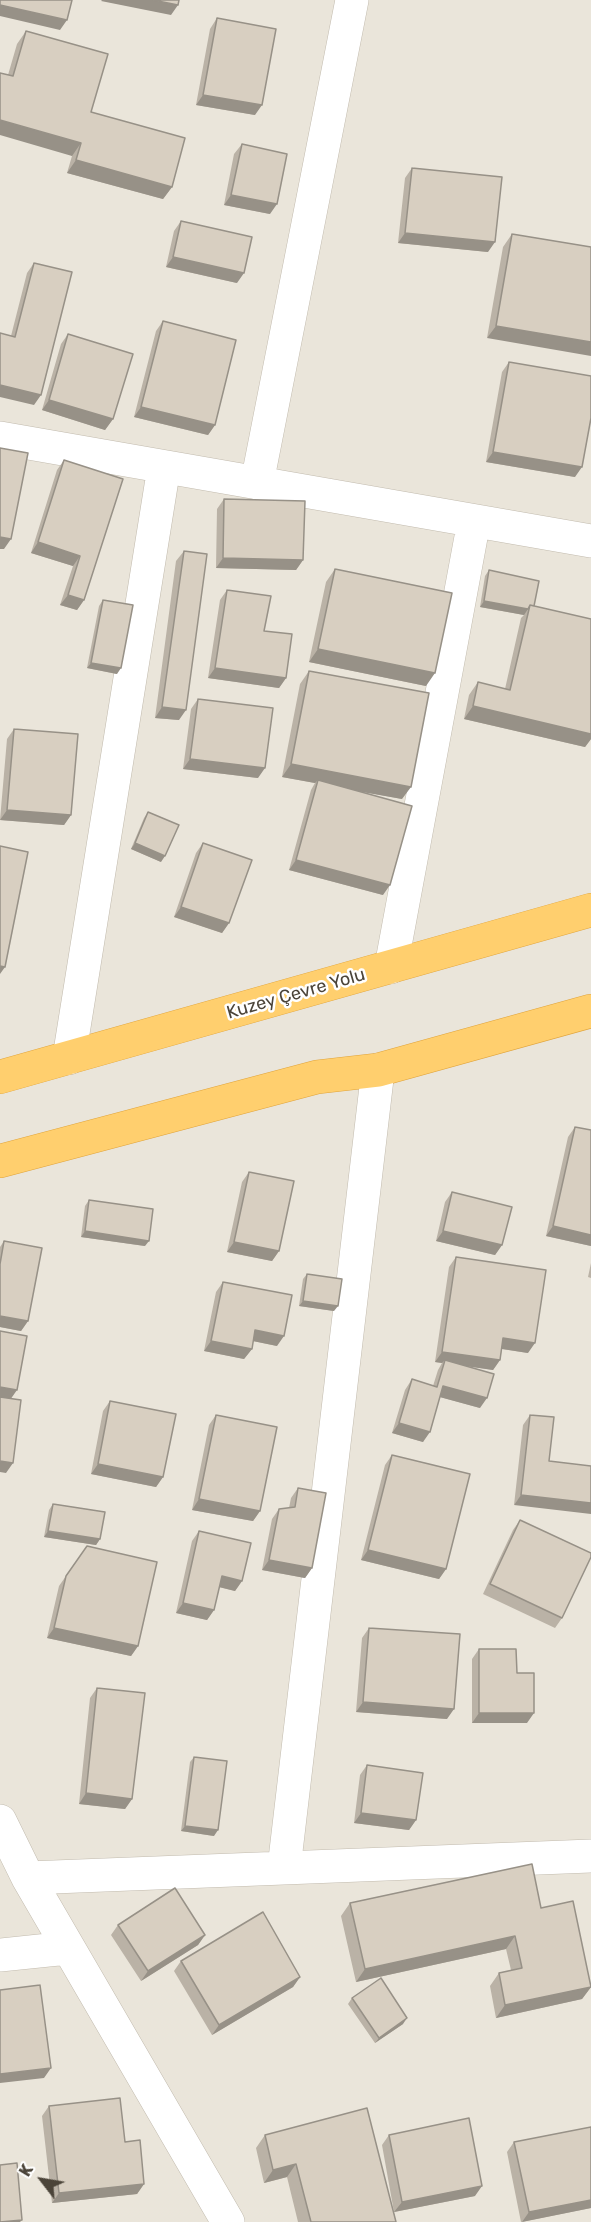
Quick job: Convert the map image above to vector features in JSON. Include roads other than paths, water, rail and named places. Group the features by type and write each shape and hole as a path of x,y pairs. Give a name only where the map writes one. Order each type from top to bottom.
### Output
{"highway":[{"name":"Kuzey Çevre Yolu","path":"0,1077 591,910"},
{"path":"0,1161 317,1077 378,1070 591,1011"}],"street":[{"path":"257,483 352,0"},
{"path":"0,438 591,541"},
{"path":"69,1058 164,466"},
{"path":"391,967 474,521"},
{"path":"284,1868 378,1070"},
{"path":"0,1821 28,1878 228,2222"},
{"path":"28,1878 591,1856"},
{"path":"0,1954 68,1948"}]}
